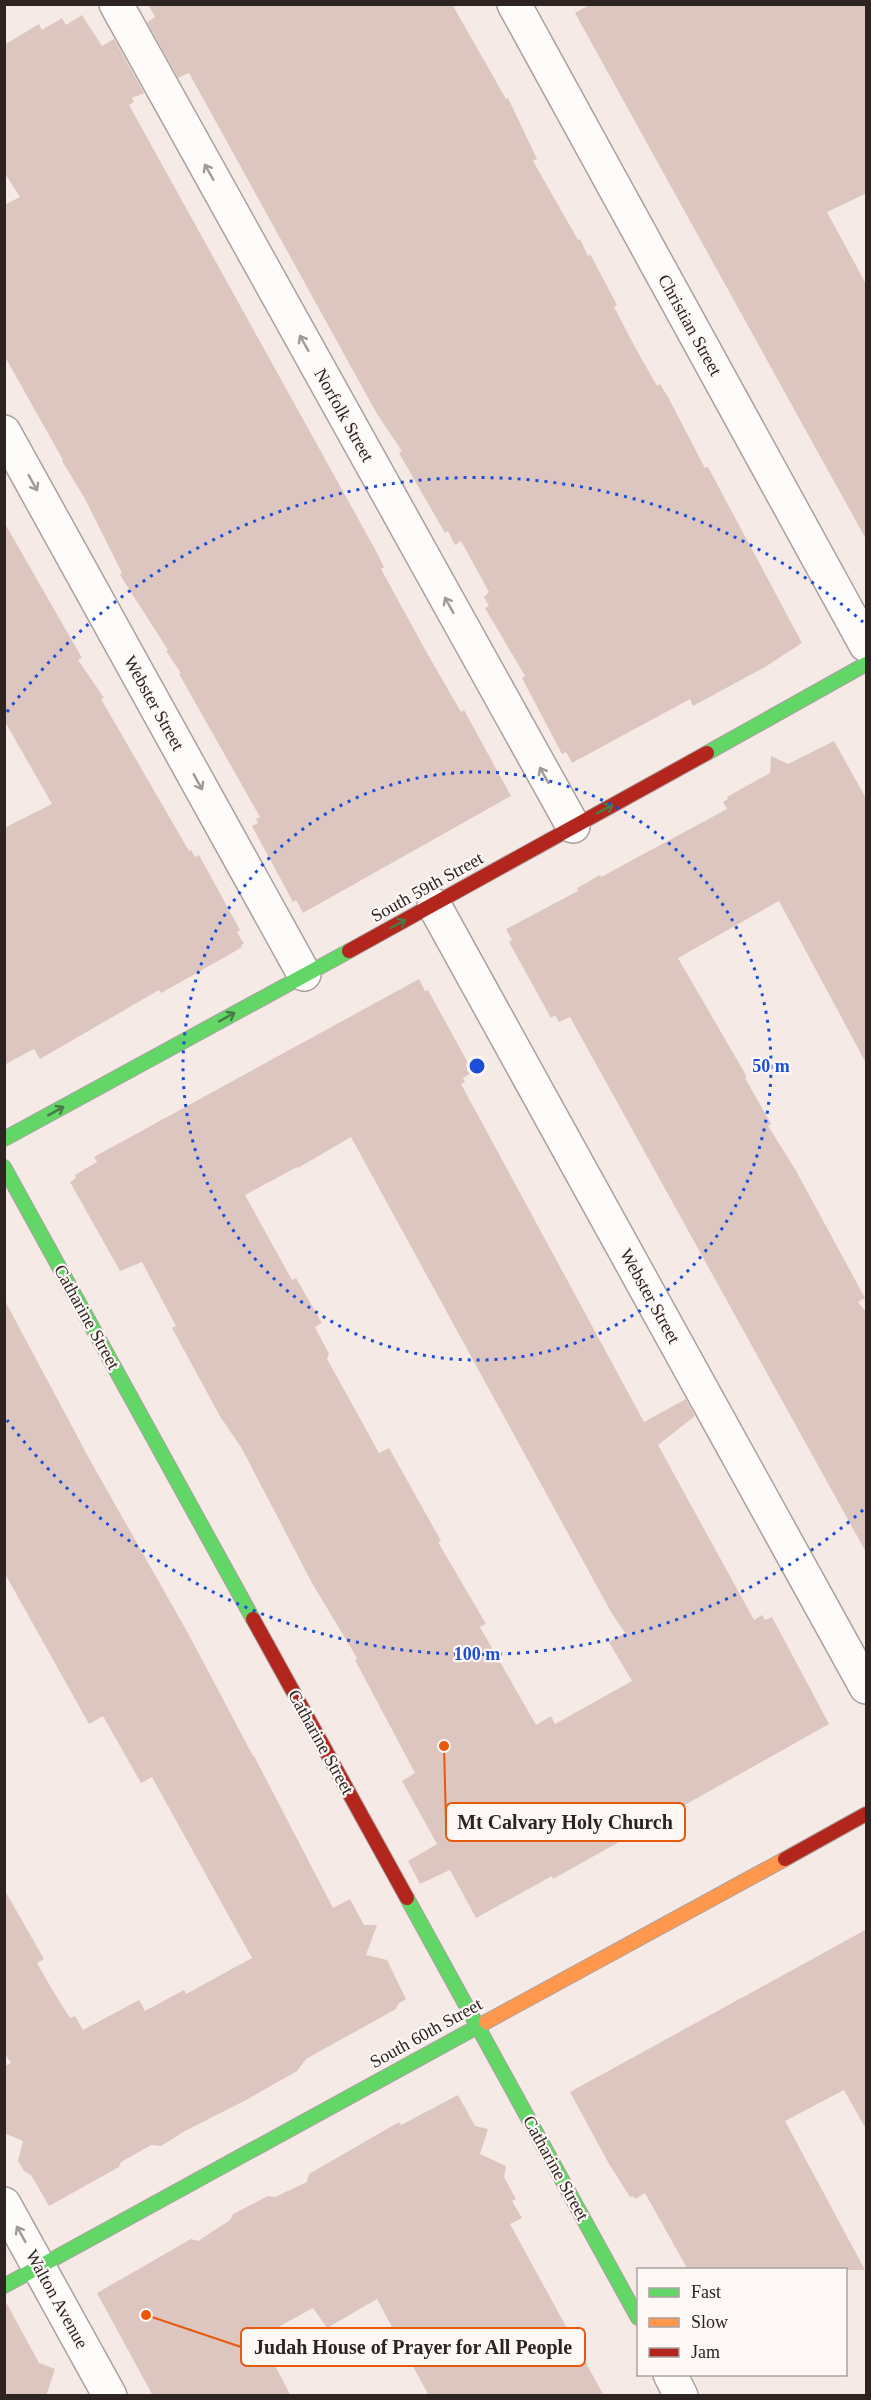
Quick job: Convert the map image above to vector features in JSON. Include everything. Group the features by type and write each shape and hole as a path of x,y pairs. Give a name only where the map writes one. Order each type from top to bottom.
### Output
{"street":[{"name":"Norfolk Street","path":"116,4 573,826"},
{"name":"Christian Street","path":"514,4 867,645"},
{"name":"Webster Street","path":"4,432 304,974"},
{"name":"South 59th Street","path":"4,1139 434,905 867,664"},
{"name":"Webster Street","path":"434,905 867,1687"},
{"name":"Catharine Street","path":"4,1167 637,2314"},
{"name":"South 60th Street","path":"4,2286 477,2025 867,1814"},
{"name":"Walton Avenue","path":"4,2204 110,2396"},
{"path":"671,2376 681,2396"}],"building":[{"path":"148,4 452,4 506,99 508,98 537,159 533,161 578,240 580,239 588,256 590,254 617,305 614,307 636,349 657,386 660,384 668,397 705,468 708,467 802,643 765,667 693,706 690,699 572,763 566,752 562,754 522,678 525,676 485,608 489,606 484,597 489,592 461,541 455,545 448,531 445,533 399,453 402,451 377,414 189,73 178,78 147,22 155,17"},
{"path":"591,4 867,4 867,193 827,212 867,286 867,541 575,13"},
{"path":"82,15 102,46 114,39 144,93 132,98 134,102 129,105 376,551 384,567 381,569 427,653 461,712 464,710 511,796 303,913 296,900 293,902 252,826 258,823 256,819 260,817 179,674 181,673 166,651 168,650 120,575 122,573 84,497 4,355 4,205 20,197 4,172 4,45 39,24 42,30 62,18 66,25"},
{"path":"4,522 82,658 78,660 104,698 101,699 189,851 191,850 195,857 199,855 240,930 237,932 244,944 232,953 161,993 159,990 40,1059 34,1049 4,1065 4,828 52,804 4,720"},
{"path":"834,741 867,800 867,1065 779,901 678,958 747,1077 745,1078 771,1124 768,1126 795,1169 865,1298 858,1302 867,1313 867,1554 570,1017 559,1022 555,1015 551,1018 509,942 512,940 506,929 578,891 577,888 600,875 601,877 727,809 723,802 728,799 727,797 770,773 771,756 788,764"},
{"path":"419,979 425,991 428,990 473,1072 463,1078 465,1082 461,1084 644,1422 686,1399 695,1416 658,1445 754,1620 762,1615 765,1620 772,1617 829,1724 553,1879 552,1876 476,1918 450,1870 420,1884 408,1861 437,1844 402,1781 415,1773 355,1660 357,1658 312,1583 241,1447 221,1418 172,1328 176,1326 142,1262 120,1271 70,1182 76,1178 75,1175 97,1162 94,1157","holes":["351,1137 611,1612 625,1633 609,1642 632,1681 555,1724 551,1716 536,1725 480,1627 486,1624 438,1542 441,1541 389,1448 379,1453 327,1359 329,1354 315,1327 322,1323 296,1278 292,1280 245,1195"]},
{"path":"4,1299 91,1462 189,1635 333,1908 350,1899 364,1925 377,1925 366,1955 387,1960 406,1999 398,2004 396,2009 306,2059 297,2071 161,2146 151,2145 121,2162 119,2167 49,2206 31,2175 24,2171 18,2161 23,2141 4,2133 4,2066 11,2063 4,2052 4,1889 44,1959 37,1963 70,2018 75,2016 83,2030 139,2000 145,2011 184,1990 186,1994 252,1958 152,1777 141,1783 103,1716 89,1724 4,1572"},
{"path":"867,1929 867,2131 844,2090 785,2121 865,2270 687,2268 645,2193 635,2199 633,2196 630,2197 609,2164 570,2092"},
{"path":"458,2095 475,2126 488,2129 480,2154 506,2166 504,2177 516,2199 512,2201 522,2218 510,2224 604,2396 429,2396 377,2299 327,2328 313,2308 260,2337 291,2396 153,2396 97,2293 191,2239 198,2241 230,2220 233,2214 268,2196 275,2197 307,2182 309,2174 399,2122 401,2125"},
{"path":"7,2304 39,2363 55,2369 46,2396 4,2396 4,2305"}],"traffic: fast":[{"path":"707,753 866,664"},
{"path":"4,1139 349,951"},
{"path":"4,1167 253,1619"},
{"path":"407,1898 637,2316"},
{"path":"4,2286 486,2022"}],"traffic: slow":[{"path":"486,2022 785,1859"}],"traffic: jam":[{"path":"349,951 707,753"},
{"path":"253,1619 407,1898"},
{"path":"785,1859 866,1814"}],"place":[{"name":"Mt Calvary Holy Church","path":"444,1746"},
{"name":"Judah House of Prayer for All People","path":"146,2315"}]}
